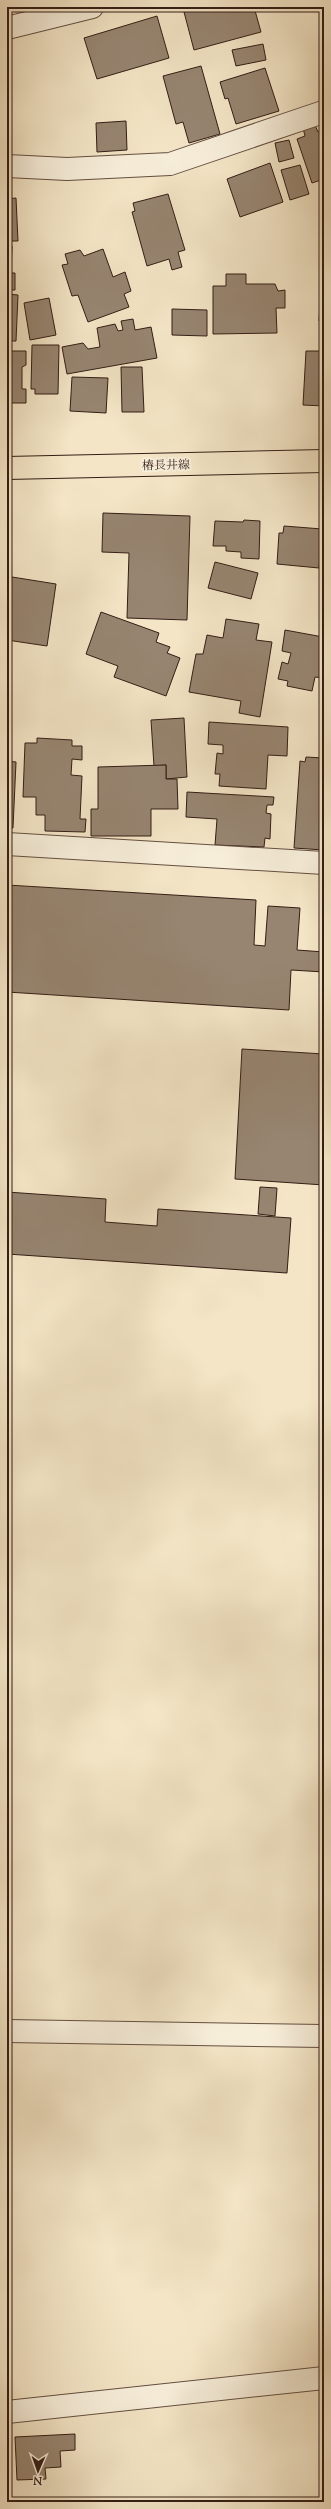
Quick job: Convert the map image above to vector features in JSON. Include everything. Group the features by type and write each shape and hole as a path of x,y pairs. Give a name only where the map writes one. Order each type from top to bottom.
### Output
{"main road":[{"name":"椿長井線","path":"7,468 324,461"}],"street":[{"path":"7,28 92,7"},
{"path":"7,166 67,169 170,164 323,112"},
{"path":"7,844 324,863"},
{"path":"7,2031 324,2036"},
{"path":"7,2412 324,2378"}],"building":[{"path":"203,7 254,7 261,32 194,50 184,12"},
{"path":"157,16 169,58 97,79 84,38"},
{"path":"263,44 266,60 236,66 232,50"},
{"path":"7,59 9,59 9,103 7,103"},
{"path":"201,66 220,134 189,143 183,122 176,124 163,76"},
{"path":"265,68 279,111 236,124 228,98 225,99 220,82"},
{"path":"126,121 127,150 97,152 96,123"},
{"path":"315,125 318,132 324,129 324,179 312,183 297,139 305,136 303,128"},
{"path":"289,140 294,158 279,162 275,143"},
{"path":"270,163 283,202 240,217 227,179"},
{"path":"300,165 309,194 290,200 281,170"},
{"path":"168,194 185,250 178,252 182,267 172,270 169,259 147,266 132,212 135,211 133,203"},
{"path":"16,198 18,241 7,241 7,199"},
{"path":"7,246 12,246 11,273 15,273 15,290 7,290"},
{"path":"103,249 113,277 125,272 131,291 124,294 129,307 88,322 78,295 72,296 62,265 68,264 65,254 80,250 84,256"},
{"path":"226,274 246,274 246,284 275,284 278,291 285,290 285,308 276,308 277,333 213,334 213,286 226,286"},
{"path":"7,294 18,295 16,341 7,341"},
{"path":"49,298 56,335 30,340 24,303"},
{"path":"320,304 324,305 324,321 319,321"},
{"path":"172,309 207,310 207,336 172,335"},
{"path":"133,319 135,330 151,327 157,358 67,374 62,347 83,343 88,349 100,347 97,328 115,324 118,331 123,330 121,321"},
{"path":"32,345 59,345 58,394 35,394 35,389 31,389"},
{"path":"7,351 26,351 26,365 22,367 22,389 26,389 26,403 7,403"},
{"path":"306,351 324,351 324,406 303,405"},
{"path":"121,367 142,367 144,412 122,412"},
{"path":"72,377 108,378 106,413 70,411"},
{"path":"103,513 190,516 187,620 127,618 129,553 102,552"},
{"path":"244,520 260,521 259,559 241,558 241,552 226,551 226,546 213,546 215,521 243,522"},
{"path":"284,526 322,529 319,568 277,564 279,533 283,533"},
{"path":"215,562 258,573 251,599 208,588"},
{"path":"12,577 56,584 47,646 7,640 7,600"},
{"path":"101,612 159,633 156,642 170,647 167,653 180,658 166,696 114,677 118,666 86,654"},
{"path":"226,619 259,624 256,640 272,642 260,717 239,713 241,701 189,692 196,654 203,654 207,635 223,638"},
{"path":"285,630 323,637 320,654 324,655 324,678 315,677 312,691 287,686 288,681 278,679 282,662 288,664 291,653 282,651"},
{"path":"184,718 187,777 166,779 166,765 154,766 151,720"},
{"path":"209,722 288,727 287,756 268,755 266,789 219,786 220,774 215,774 217,753 223,754 223,745 208,744"},
{"path":"37,738 72,740 72,746 82,746 82,760 72,759 71,775 82,776 80,819 86,819 85,832 45,831 45,815 36,815 36,797 23,797 25,743 37,743"},
{"path":"306,757 323,758 324,850 294,848 300,761 305,762"},
{"path":"7,761 16,762 13,828 7,828"},
{"path":"166,765 166,779 177,779 178,809 151,809 151,836 91,836 91,809 98,809 98,767"},
{"path":"187,792 274,797 273,805 267,805 266,813 271,814 270,839 265,838 264,847 215,845 217,819 186,817"},
{"path":"7,885 256,900 254,945 265,946 268,906 300,908 297,950 324,952 324,972 291,970 289,1010 7,992"},
{"path":"242,1049 324,1054 324,1185 235,1179"},
{"path":"260,1187 277,1188 275,1216 258,1214"},
{"path":"7,1192 106,1199 105,1222 157,1226 158,1209 291,1218 287,1273 7,1254"},
{"path":"75,2434 75,2450 60,2451 61,2467 45,2468 46,2479 17,2480 15,2437"}]}
